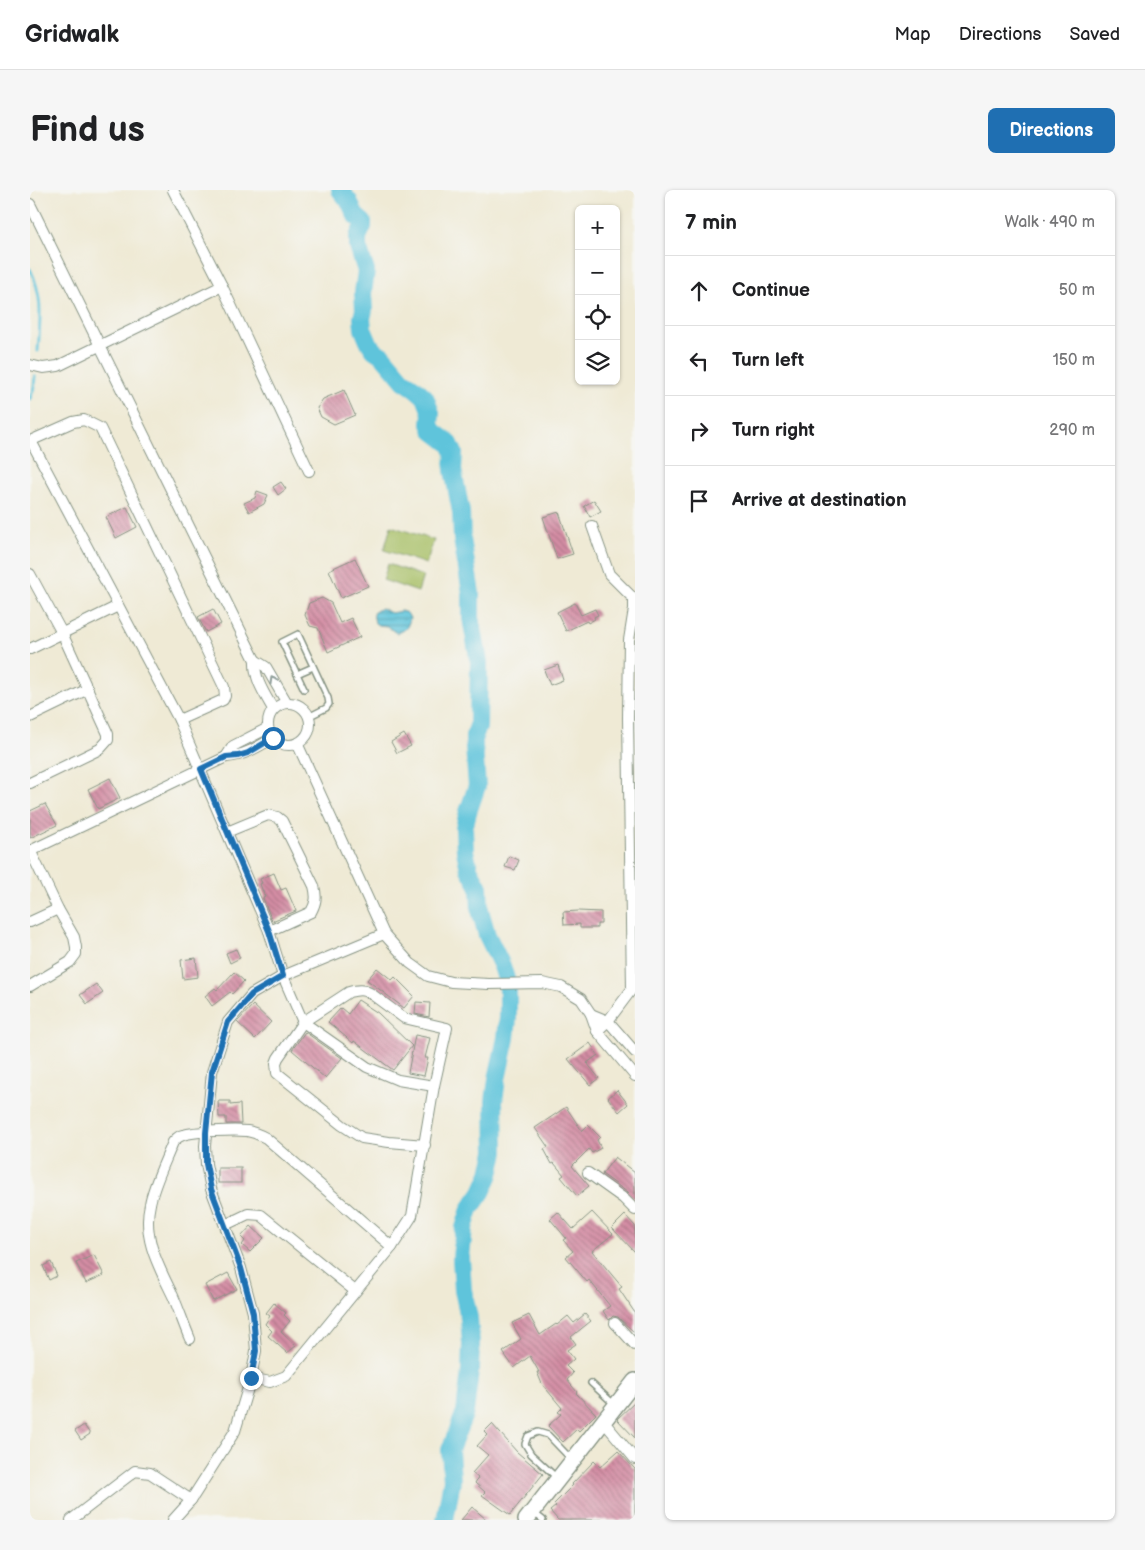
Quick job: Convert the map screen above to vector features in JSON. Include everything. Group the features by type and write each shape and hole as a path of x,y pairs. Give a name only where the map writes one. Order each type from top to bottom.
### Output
{"main road":[{"path":"534,1517 558,1478 635,1381"}],"street":[{"path":"173,190 222,286 308,471"},
{"path":"30,204 255,660 258,683 273,710"},
{"path":"30,365 43,368 58,366 222,286"},
{"path":"179,720 223,700 225,696 224,688 100,428 84,420 73,422 31,441 179,720 269,931 283,976 303,1022 367,1067 398,1080 434,1086"},
{"path":"592,526 609,574 634,599 629,640 628,718 632,989 608,1021 597,1031"},
{"path":"30,784 100,749 106,745 108,740 107,727 62,633 31,577"},
{"path":"30,649 118,606"},
{"path":"255,660 266,667 287,703"},
{"path":"30,717 88,689"},
{"path":"287,703 300,706 308,716 309,729 306,735 297,743 284,745 273,738 268,728 270,715 273,710 277,706 287,703"},
{"path":"226,757 233,746 268,728"},
{"path":"30,986 62,968 76,954 74,937 58,909 30,850 226,757 238,756 273,738"},
{"path":"297,743 384,934 410,963 428,976 451,982 489,984 542,983 561,987 581,998 592,1014 597,1031 635,1076"},
{"path":"227,832 268,815 277,817 282,821 314,886 316,896 311,912 269,931"},
{"path":"30,922 58,909"},
{"path":"173,1520 191,1500 234,1431 251,1378 256,1351 253,1313 241,1268 211,1189 206,1164 206,1133 212,1072 228,1022 252,994 283,976 384,934"},
{"path":"251,1378 270,1382 286,1376 392,1247 412,1216 425,1146 434,1086 447,1028 404,1018 365,990 349,992 303,1022 278,1058 276,1063 277,1073 342,1125 362,1138 425,1146"},
{"path":"592,1014 608,1021 635,1052"},
{"path":"190,1339 174,1298 157,1264 148,1226 150,1203 173,1142 177,1137 184,1134 249,1131 266,1138 392,1247"},
{"path":"588,1173 623,1198 635,1210"},
{"path":"225,1225 248,1214 261,1215 355,1291"},
{"path":"614,1323 635,1345"},
{"path":"603,1421 635,1459"},
{"path":"71,1520 134,1471 150,1473 191,1500"}],"lane":[{"path":"304,690 282,642 298,634 328,698 329,704 326,708 308,716"},
{"path":"297,674 313,667"},
{"path":"591,1383 616,1406"},
{"path":"558,1478 531,1454 525,1444 528,1436 538,1432 548,1435 572,1460"}],"green space":[{"path":"391,526 434,540 426,564 384,550"},
{"path":"388,564 423,576 418,592 383,580"}],"water":[{"path":"381,608 391,613 401,611 407,613 410,618 406,628 396,633 387,626 375,623 373,613"}],"building":[{"path":"344,390 355,415 334,424 321,417 317,408 323,399"},
{"path":"281,482 286,489 278,495 273,487"},
{"path":"257,491 268,495 264,504 249,512 244,503 255,498"},
{"path":"594,500 601,511 590,517 584,506"},
{"path":"127,507 137,527 116,538 106,517"},
{"path":"559,512 573,554 557,559 543,517"},
{"path":"355,558 368,586 341,598 329,570"},
{"path":"322,598 331,603 340,623 351,618 360,637 328,652 318,628 310,626 305,615 309,603"},
{"path":"575,603 581,615 595,609 598,615 588,623 587,621 566,631 557,612"},
{"path":"213,609 221,624 206,632 198,617"},
{"path":"558,665 563,680 550,685 544,670"},
{"path":"404,734 411,746 397,753 391,742"},
{"path":"110,778 120,798 98,809 88,789"},
{"path":"45,804 57,825 30,838 30,811"},
{"path":"509,856 519,860 515,870 505,867"},
{"path":"274,873 281,890 286,888 296,911 272,921 263,898 265,897 260,879"},
{"path":"563,912 601,912 601,924 597,924 597,928 580,928 580,924 564,925"},
{"path":"236,949 240,958 230,963 226,953"},
{"path":"196,958 198,977 183,979 181,960"},
{"path":"377,968 392,980 395,977 414,996 404,1008 367,980"},
{"path":"234,972 244,981 232,994 230,992 212,1006 205,996 215,988 217,990"},
{"path":"96,984 103,993 87,1004 80,995"},
{"path":"358,1000 378,1013 412,1046 393,1070 354,1041 353,1043 328,1022 341,1008 348,1014"},
{"path":"416,1002 430,1003 429,1017 415,1014"},
{"path":"253,1005 271,1022 255,1039 237,1022"},
{"path":"305,1032 342,1058 325,1078 292,1050"},
{"path":"415,1035 430,1038 425,1058 428,1058 424,1076 408,1073"},
{"path":"590,1043 598,1055 587,1063 599,1078 590,1085 568,1059"},
{"path":"617,1090 628,1104 619,1112 608,1098"},
{"path":"218,1101 230,1101 230,1105 240,1104 241,1124 226,1124 226,1117 219,1117"},
{"path":"566,1107 582,1131 588,1125 600,1137 597,1140 601,1148 592,1153 589,1149 572,1166 589,1186 577,1196 561,1177 564,1175 554,1163 552,1164 544,1149 548,1147 535,1128"},
{"path":"615,1157 635,1173 635,1200 602,1174"},
{"path":"218,1168 241,1168 241,1183 218,1183"},
{"path":"558,1212 573,1229 592,1212 613,1234 592,1251 622,1287 619,1289 635,1313 635,1333 618,1317 613,1316 609,1320 603,1311 610,1306 589,1280 587,1282 566,1257 573,1251 563,1240 566,1238 550,1219"},
{"path":"625,1215 635,1226 635,1252 612,1228"},
{"path":"251,1226 264,1238 250,1252 242,1245 245,1241 241,1237"},
{"path":"94,1255 104,1275 86,1283 76,1263"},
{"path":"51,1262 57,1276 49,1280 43,1266"},
{"path":"228,1273 237,1289 213,1301 205,1285"},
{"path":"274,1303 286,1313 284,1315 290,1321 281,1332 296,1346 287,1353 268,1336 272,1331 265,1324 270,1316 266,1313"},
{"path":"585,1314 591,1321 571,1337 576,1344 567,1350 574,1359 566,1366 573,1373 567,1380 576,1393 596,1414 579,1431 577,1429 563,1442 548,1426 561,1414 558,1412 562,1408 542,1384 537,1372 539,1372 530,1356 514,1368 503,1352 521,1339 512,1323 529,1315 540,1335 568,1316 574,1323"},
{"path":"635,1402 635,1438 617,1419"},
{"path":"492,1424 517,1452 543,1474 510,1515 482,1495 485,1492 475,1483 478,1478 472,1473 488,1455 477,1446 487,1435 484,1432"},
{"path":"84,1425 90,1434 81,1440 75,1431"},
{"path":"618,1451 635,1469 635,1520 558,1520 550,1511 556,1506 554,1504 594,1461 600,1467"},
{"path":"472,1507 487,1520 461,1520"}],"waterway":[{"path":"340,190 349,201 356,216 363,222 358,237 358,247 366,271 362,318 363,329 368,341 374,350 383,356 404,381 425,397 431,413 430,424 433,431 450,444 454,453 453,470 461,512 462,539 471,593 471,618 479,662 478,727 474,736 477,786 464,828 465,851 469,869 479,887 480,910 487,935 502,966 508,990 506,1038 494,1101 495,1152 490,1174 482,1192 470,1209 464,1228 461,1258 463,1290 469,1318 471,1344 470,1371 465,1412 450,1450 452,1480 445,1520"},
{"path":"30,269 37,289 40,309 38,351"},
{"path":"30,399 35,376"}],"route":[{"path":"251,1378 256,1351 253,1313 241,1268 211,1189 206,1164 206,1133 212,1072 228,1022 252,994 283,976 269,931 201,769 226,757 248,753 273,738"}]}
